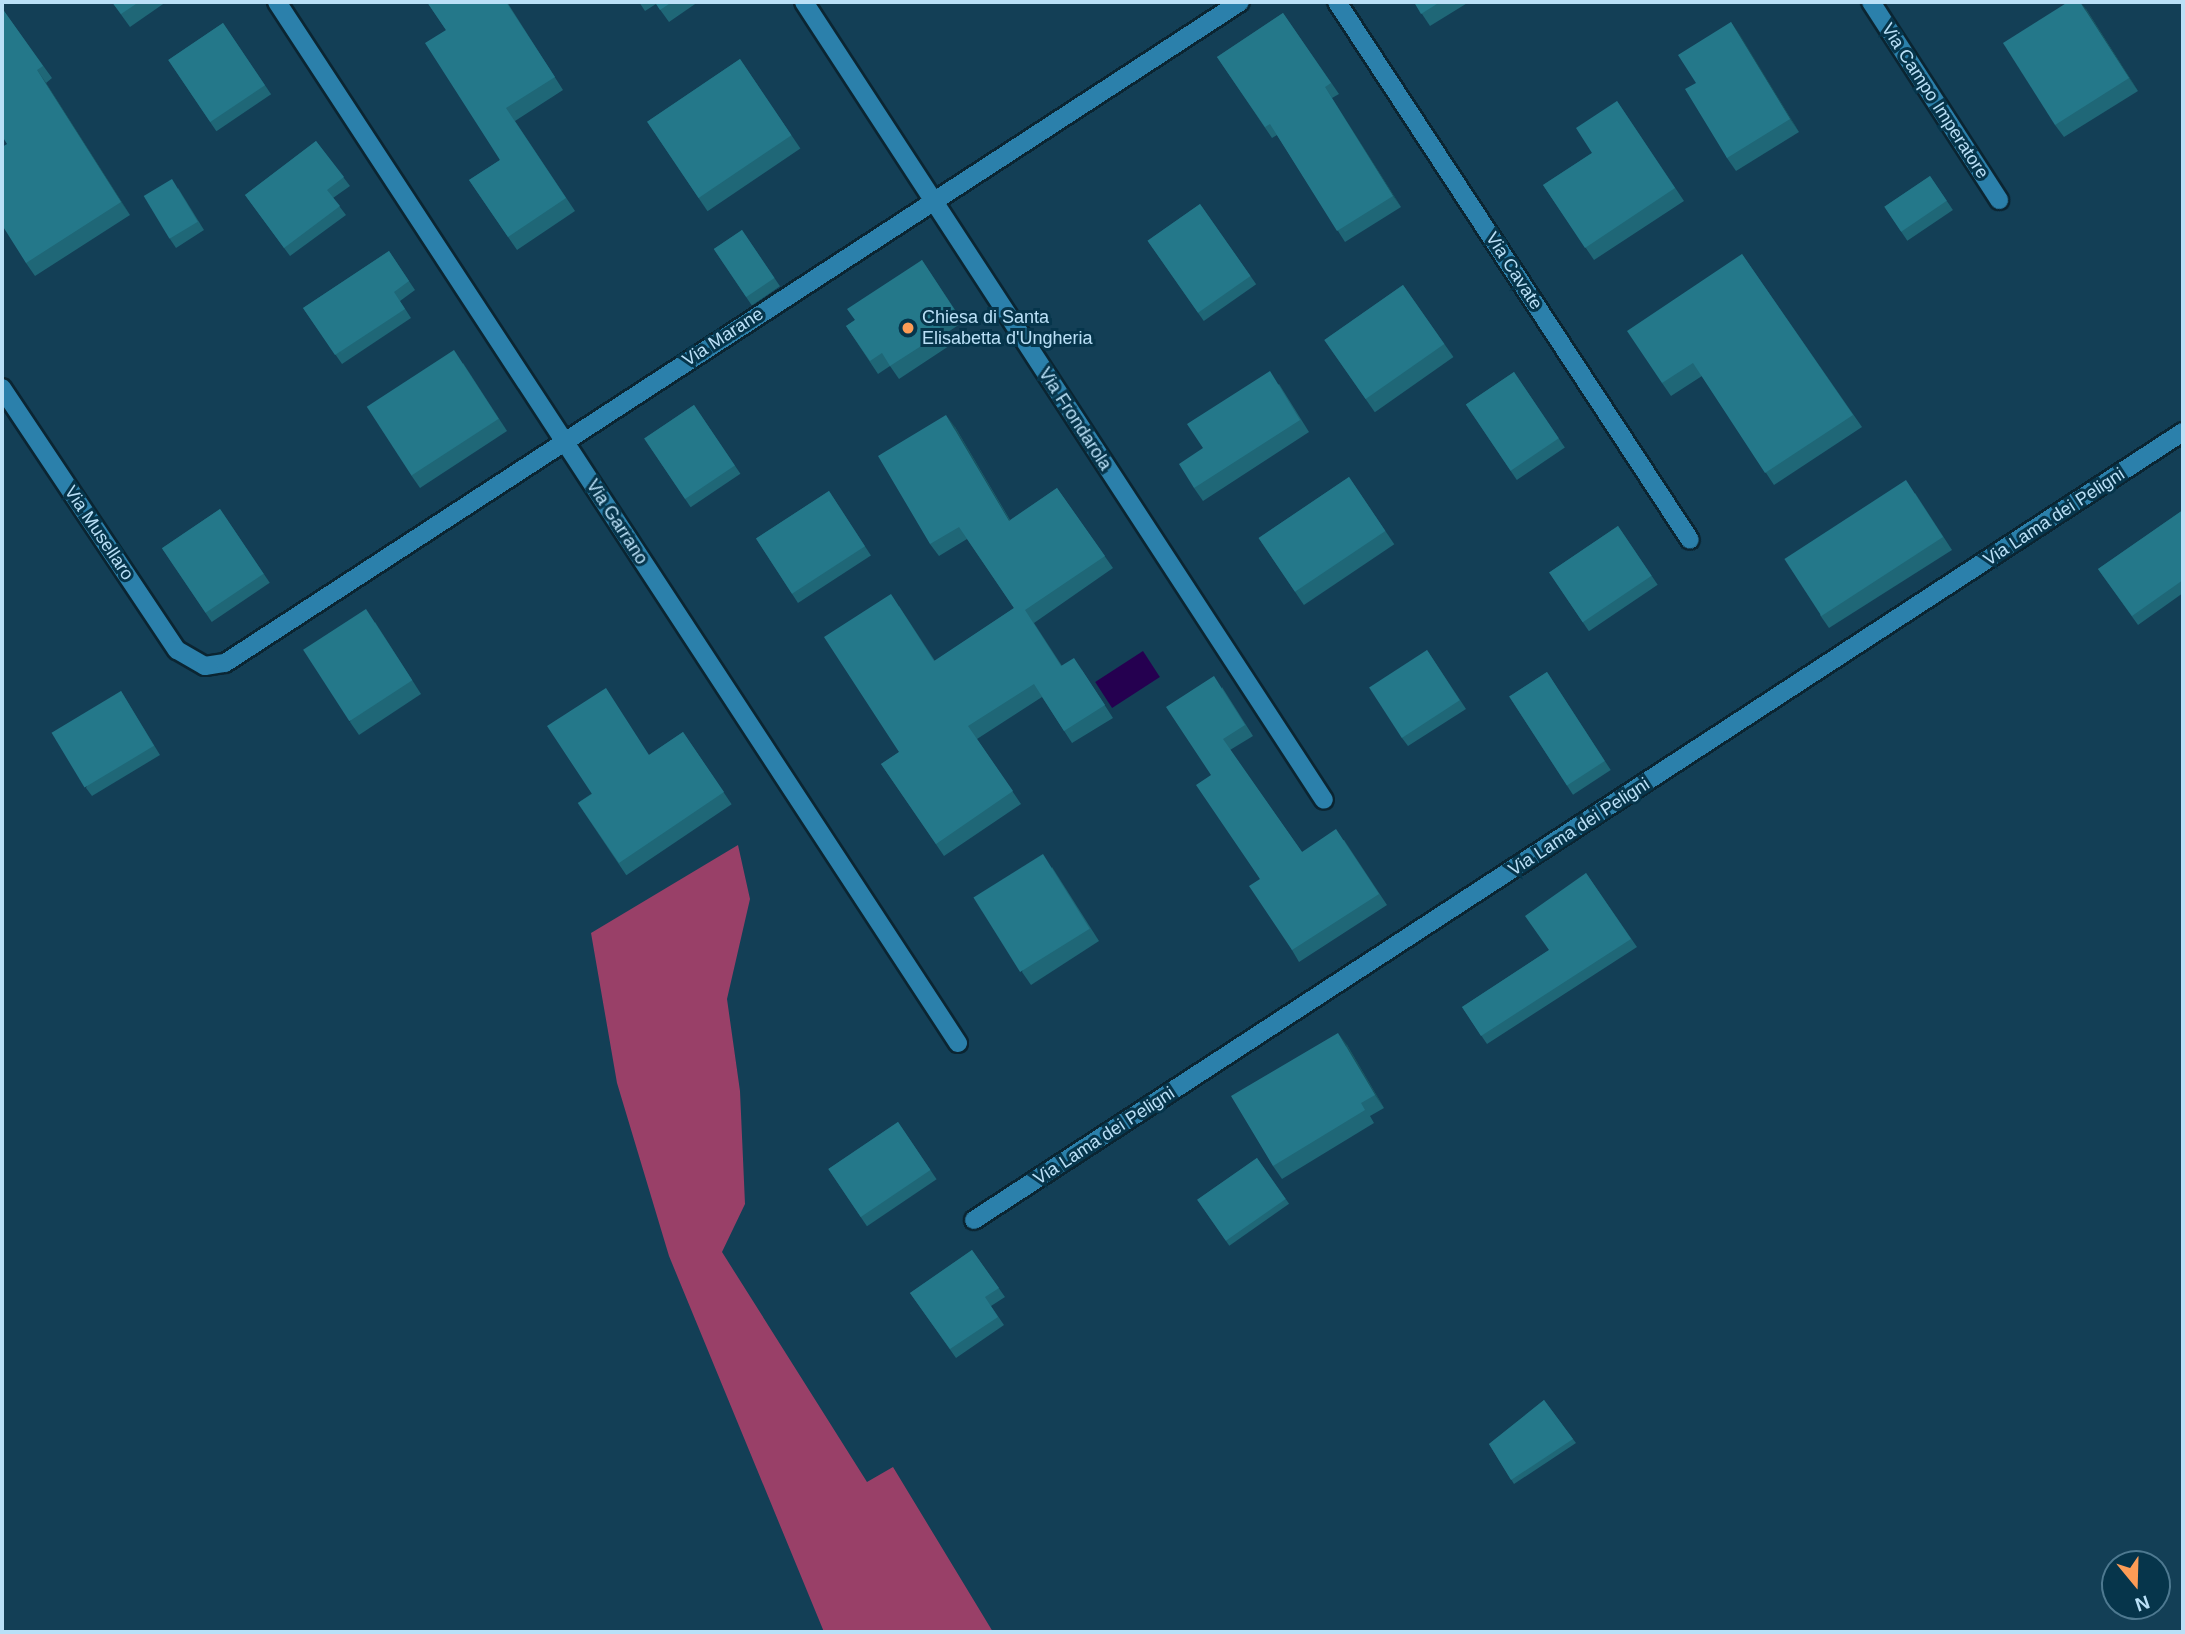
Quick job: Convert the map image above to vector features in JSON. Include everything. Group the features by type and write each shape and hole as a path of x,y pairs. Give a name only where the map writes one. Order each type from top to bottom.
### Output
{"street":[{"name":"Via Garrano","path":"277,2 958,1043"},
{"name":"Via Frondarola","path":"804,2 1324,800"},
{"name":"Via Marane","path":"205,666 235,658 932,200 1240,2"},
{"name":"Via Cavate","path":"1337,2 1690,540"},
{"name":"Via Campo Imperatore","path":"1871,2 1999,200"},
{"name":"Via Musellaro","path":"2,388 177,650 205,666"},
{"name":"Via Lama dei Peligni","path":"974,1220 2183,432"}],"shaded area":[{"path":"1143,651 1160,677 1112,708 1095,682"},
{"path":"738,845 750,899 727,999 740,1091 745,1204 722,1252 867,1482 893,1467 993,1632 824,1632 669,1256 617,1083 591,933"}],"building":[{"path":"112,2 139,2 121,14"},
{"path":"427,2 506,2 555,77 506,108 566,198 508,237 469,180 500,160 425,43 446,30"},
{"path":"655,2 672,2 660,10"},
{"path":"1414,2 1440,2 1421,14"},
{"path":"2068,2 2080,2 2129,78 2055,125 2003,43"},
{"path":"4,11 43,66 37,70 121,202 26,263 2,225 2,147 7,144 2,136"},
{"path":"1283,13 1331,83 1325,87 1393,196 1337,231 1270,124 1265,127 1217,57"},
{"path":"1731,22 1790,119 1727,158 1685,89 1696,83 1678,55"},
{"path":"223,23 265,85 210,122 168,60"},
{"path":"740,59 791,135 699,198 647,122"},
{"path":"1617,101 1675,188 1585,248 1543,185 1592,153 1576,128"},
{"path":"316,141 344,177 327,190 340,206 284,248 245,195"},
{"path":"1930,176 1947,201 1901,232 1884,207"},
{"path":"172,179 198,222 169,239 144,196"},
{"path":"1200,204 1250,276 1198,313 1148,241"},
{"path":"742,230 774,278 746,297 714,249"},
{"path":"389,251 409,281 394,292 405,309 335,355 303,308"},
{"path":"1742,254 1853,415 1765,473 1693,363 1662,383 1627,331"},
{"name":"Chiesa di Santa Elisabetta d'Ungheria","path":"922,260 954,309 936,321 943,332 890,366 882,353 870,361 846,326 855,320 847,309"},
{"path":"1403,285 1444,344 1366,399 1324,340"},
{"path":"454,350 499,419 411,475 367,407"},
{"path":"1270,371 1300,420 1194,488 1179,464 1203,448 1187,424"},
{"path":"1514,372 1559,438 1511,471 1466,404"},
{"path":"694,405 735,466 685,499 644,439"},
{"path":"946,415 1009,521 1057,488 1105,556 1025,610 1061,666 1074,658 1105,705 1064,731 1034,684 968,726 1013,791 936,844 881,764 899,752 824,637 891,594 934,661 1014,608 959,527 930,544 878,456"},
{"path":"1349,477 1385,531 1295,592 1259,538"},
{"path":"1906,480 1943,537 1821,616 1784,559"},
{"path":"829,491 865,546 792,594 756,538"},
{"path":"220,509 264,574 206,613 162,548"},
{"path":"2183,510 2183,580 2132,616 2098,569"},
{"path":"1618,526 1652,576 1583,622 1549,572"},
{"path":"366,609 412,680 349,721 303,650"},
{"path":"1427,650 1460,700 1402,738 1369,688"},
{"path":"1547,672 1605,761 1567,785 1509,697"},
{"path":"1214,676 1245,725 1223,739 1302,852 1336,829 1379,894 1292,950 1249,886 1260,879 1196,785 1211,775 1166,707"},
{"path":"606,688 649,755 683,732 724,792 619,863 578,803 592,794 547,726"},
{"path":"121,691 154,746 85,788 52,733"},
{"path":"1043,854 1090,929 1020,972 973,897"},
{"path":"1586,873 1631,939 1481,1036 1462,1007 1549,950 1525,916"},
{"path":"1338,1033 1375,1095 1361,1103 1365,1110 1273,1166 1231,1096"},
{"path":"898,1122 930,1170 861,1217 828,1169"},
{"path":"1257,1158 1286,1199 1226,1241 1197,1200"},
{"path":"972,1250 999,1288 985,1297 998,1317 950,1349 910,1293"},
{"path":"1544,1400 1573,1439 1511,1480 1489,1444"}],"place":[{"name":"Chiesa di Santa Elisabetta d'Ungheria","path":"908,328"}]}
